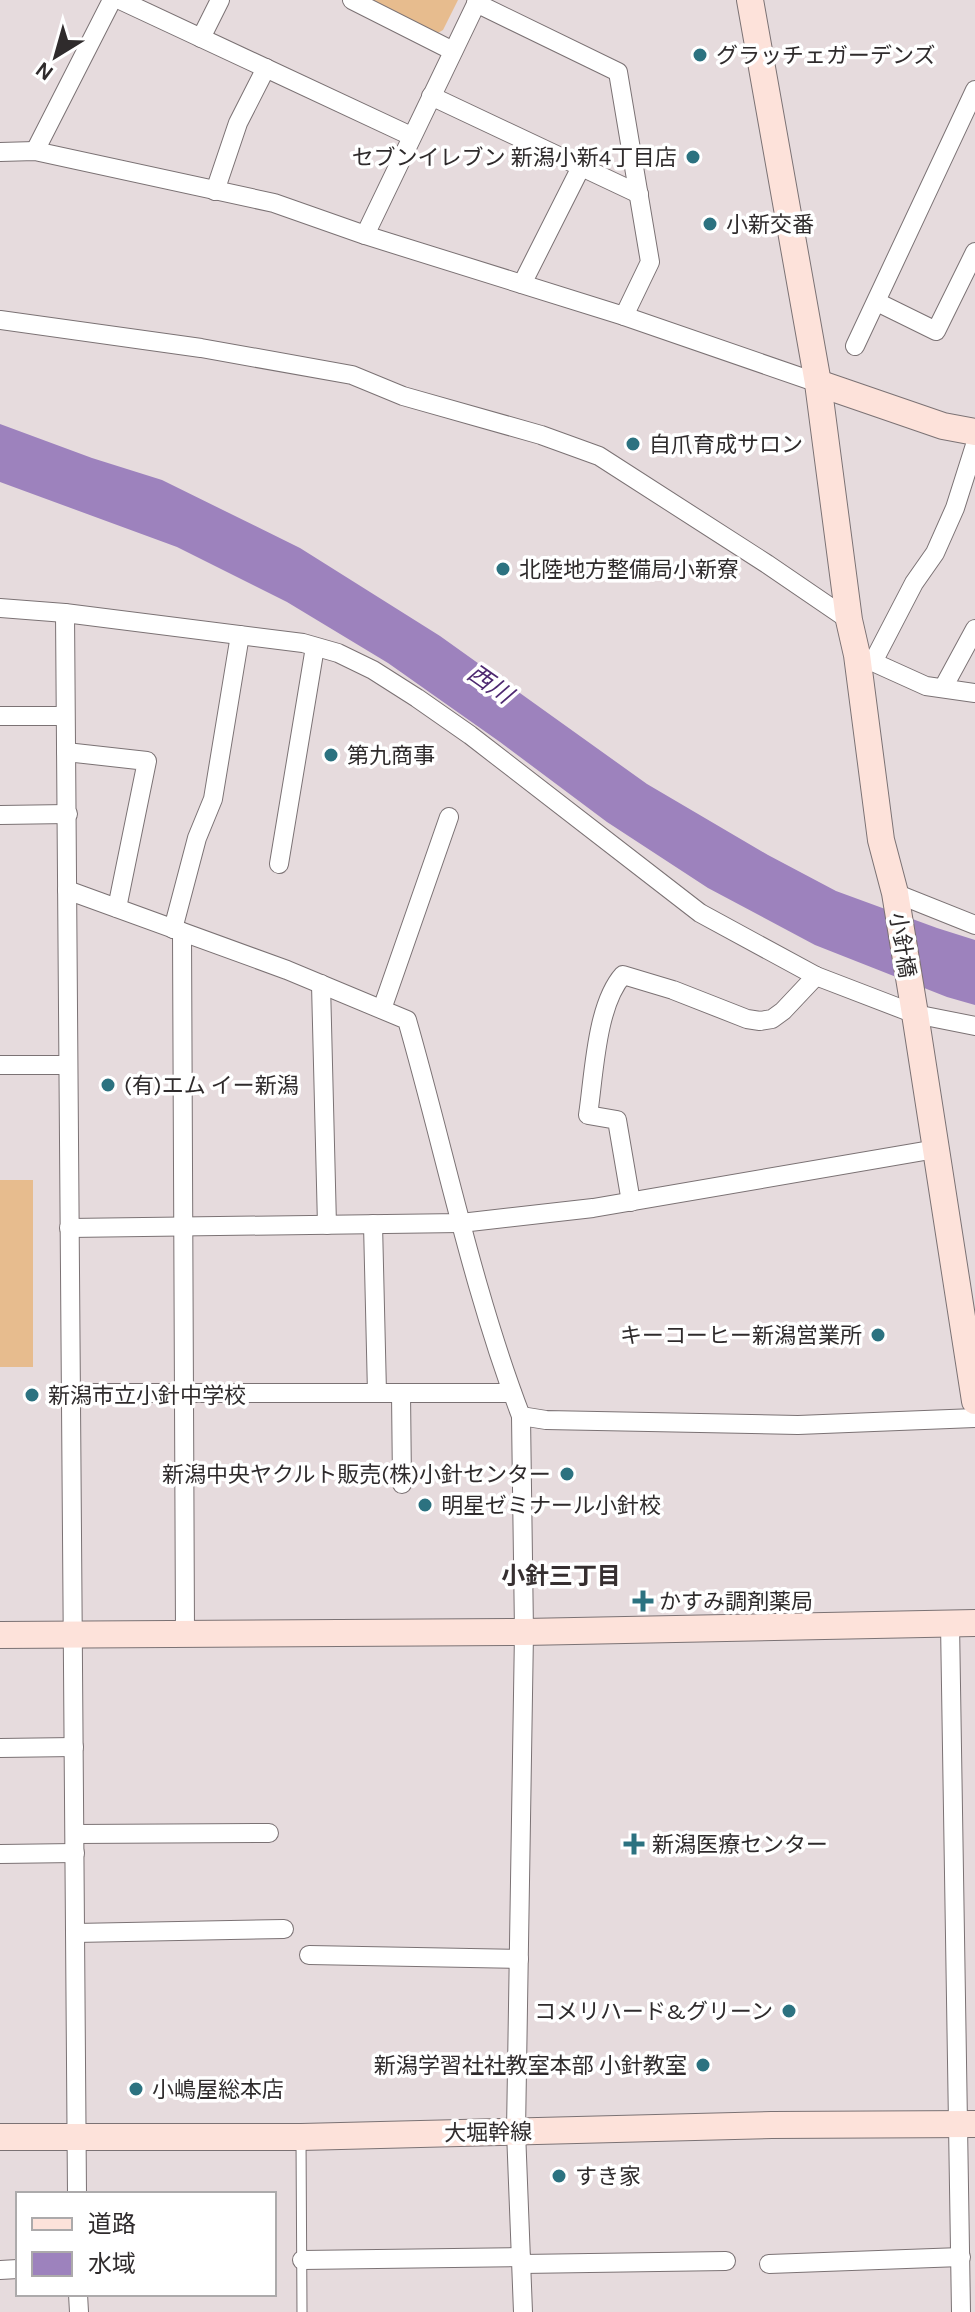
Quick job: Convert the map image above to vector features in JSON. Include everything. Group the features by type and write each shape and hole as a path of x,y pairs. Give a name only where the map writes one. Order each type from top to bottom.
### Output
{"street":[{"path":"35,151 112,0"},
{"path":"120,0 411,136"},
{"path":"201,38 220,0"},
{"path":"352,0 453,51"},
{"name":"小針橋","path":"750,0 818,383 849,620 865,658 881,840 895,896 913,1003 975,1401"},
{"path":"365,235 477,2 618,72 650,262 624,316"},
{"path":"215,191 238,123 266,68"},
{"path":"855,346 974,93"},
{"path":"431,96 639,194"},
{"path":"0,152 35,151 274,203 365,235 624,316 943,426 975,432"},
{"path":"522,284 581,167"},
{"path":"877,302 936,331 975,252"},
{"path":"0,320 201,348 352,375 403,396 541,435 599,456 849,620"},
{"path":"975,445 955,508 935,553 865,658 926,686 975,693"},
{"path":"0,608 240,635 338,653 373,670 470,735 700,913 816,976 913,1003 975,1026"},
{"path":"65,613 77,2192"},
{"path":"943,688 975,629"},
{"path":"185,1634 183,1226 177,930 197,838 213,799 240,635"},
{"path":"279,864 315,647"},
{"path":"0,716 65,716"},
{"path":"66,752 147,761 117,908"},
{"path":"0,815 68,814"},
{"path":"382,1009 449,817"},
{"path":"67,890 287,970 407,1020 474,1273 521,1416 524,1632 516,2131 523,2312"},
{"path":"895,896 975,925"},
{"path":"631,1202 617,1120 588,1115 601,1025 615,984 623,975 760,1021 772,1019 783,1011 816,976"},
{"path":"321,984 327,1225"},
{"path":"0,1065 67,1065"},
{"path":"69,1228 461,1223 593,1208 936,1149"},
{"path":"373,1224 377,1393"},
{"path":"70,1393 512,1393"},
{"path":"401,1393 402,1484"},
{"path":"521,1416 546,1420 798,1425 975,1418"},
{"path":"0,1635 524,1632 962,1623 967,2124 961,2312"},
{"path":"0,1748 74,1747"},
{"path":"0,1854 75,1843 269,1833"},
{"path":"75,1933 284,1929"},
{"path":"309,1955 519,1959"},
{"name":"大堀幹線","path":"0,2137 301,2137 772,2125 967,2124"},
{"path":"769,2264 961,2257"},
{"path":"302,2260 726,2261"}],"lane":[{"path":"301,2137 302,2312"}],"shaded area":[{"path":"369,0 458,0 443,30 436,34"},
{"path":"0,1180 33,1180 33,1367 0,1367"}],"water":[{"name":"西川","path":"0,424 162,480 300,548 440,636 647,784 768,855 836,891 975,940 975,1005 815,945 708,888 607,822 388,663 287,602 177,547 0,482"}],"place":[{"name":"グラッチェガーデンズ","path":"700,55"},
{"name":"セブンイレブン 新潟小新4丁目店","path":"693,157"},
{"name":"小新交番","path":"710,224"},
{"name":"自爪育成サロン","path":"633,444"},
{"name":"北陸地方整備局小新寮","path":"503,569"},
{"name":"第九商事","path":"331,755"},
{"name":"(有)エム イー新潟","path":"108,1085"},
{"name":"キーコーヒー新潟営業所","path":"878,1335"},
{"name":"新潟市立小針中学校","path":"32,1395"},
{"name":"新潟中央ヤクルト販売(株)小針センター","path":"567,1474"},
{"name":"明星ゼミナール小針校","path":"425,1505"},
{"name":"かすみ調剤薬局","path":"643,1601"},
{"name":"新潟医療センター","path":"634,1844"},
{"name":"コメリハード&グリーン","path":"789,2011"},
{"name":"新潟学習社社教室本部 小針教室","path":"703,2065"},
{"name":"小嶋屋総本店","path":"136,2089"},
{"name":"すき家","path":"559,2176"}],"district":[{"name":"小針三丁目","path":"561,1576"}]}
